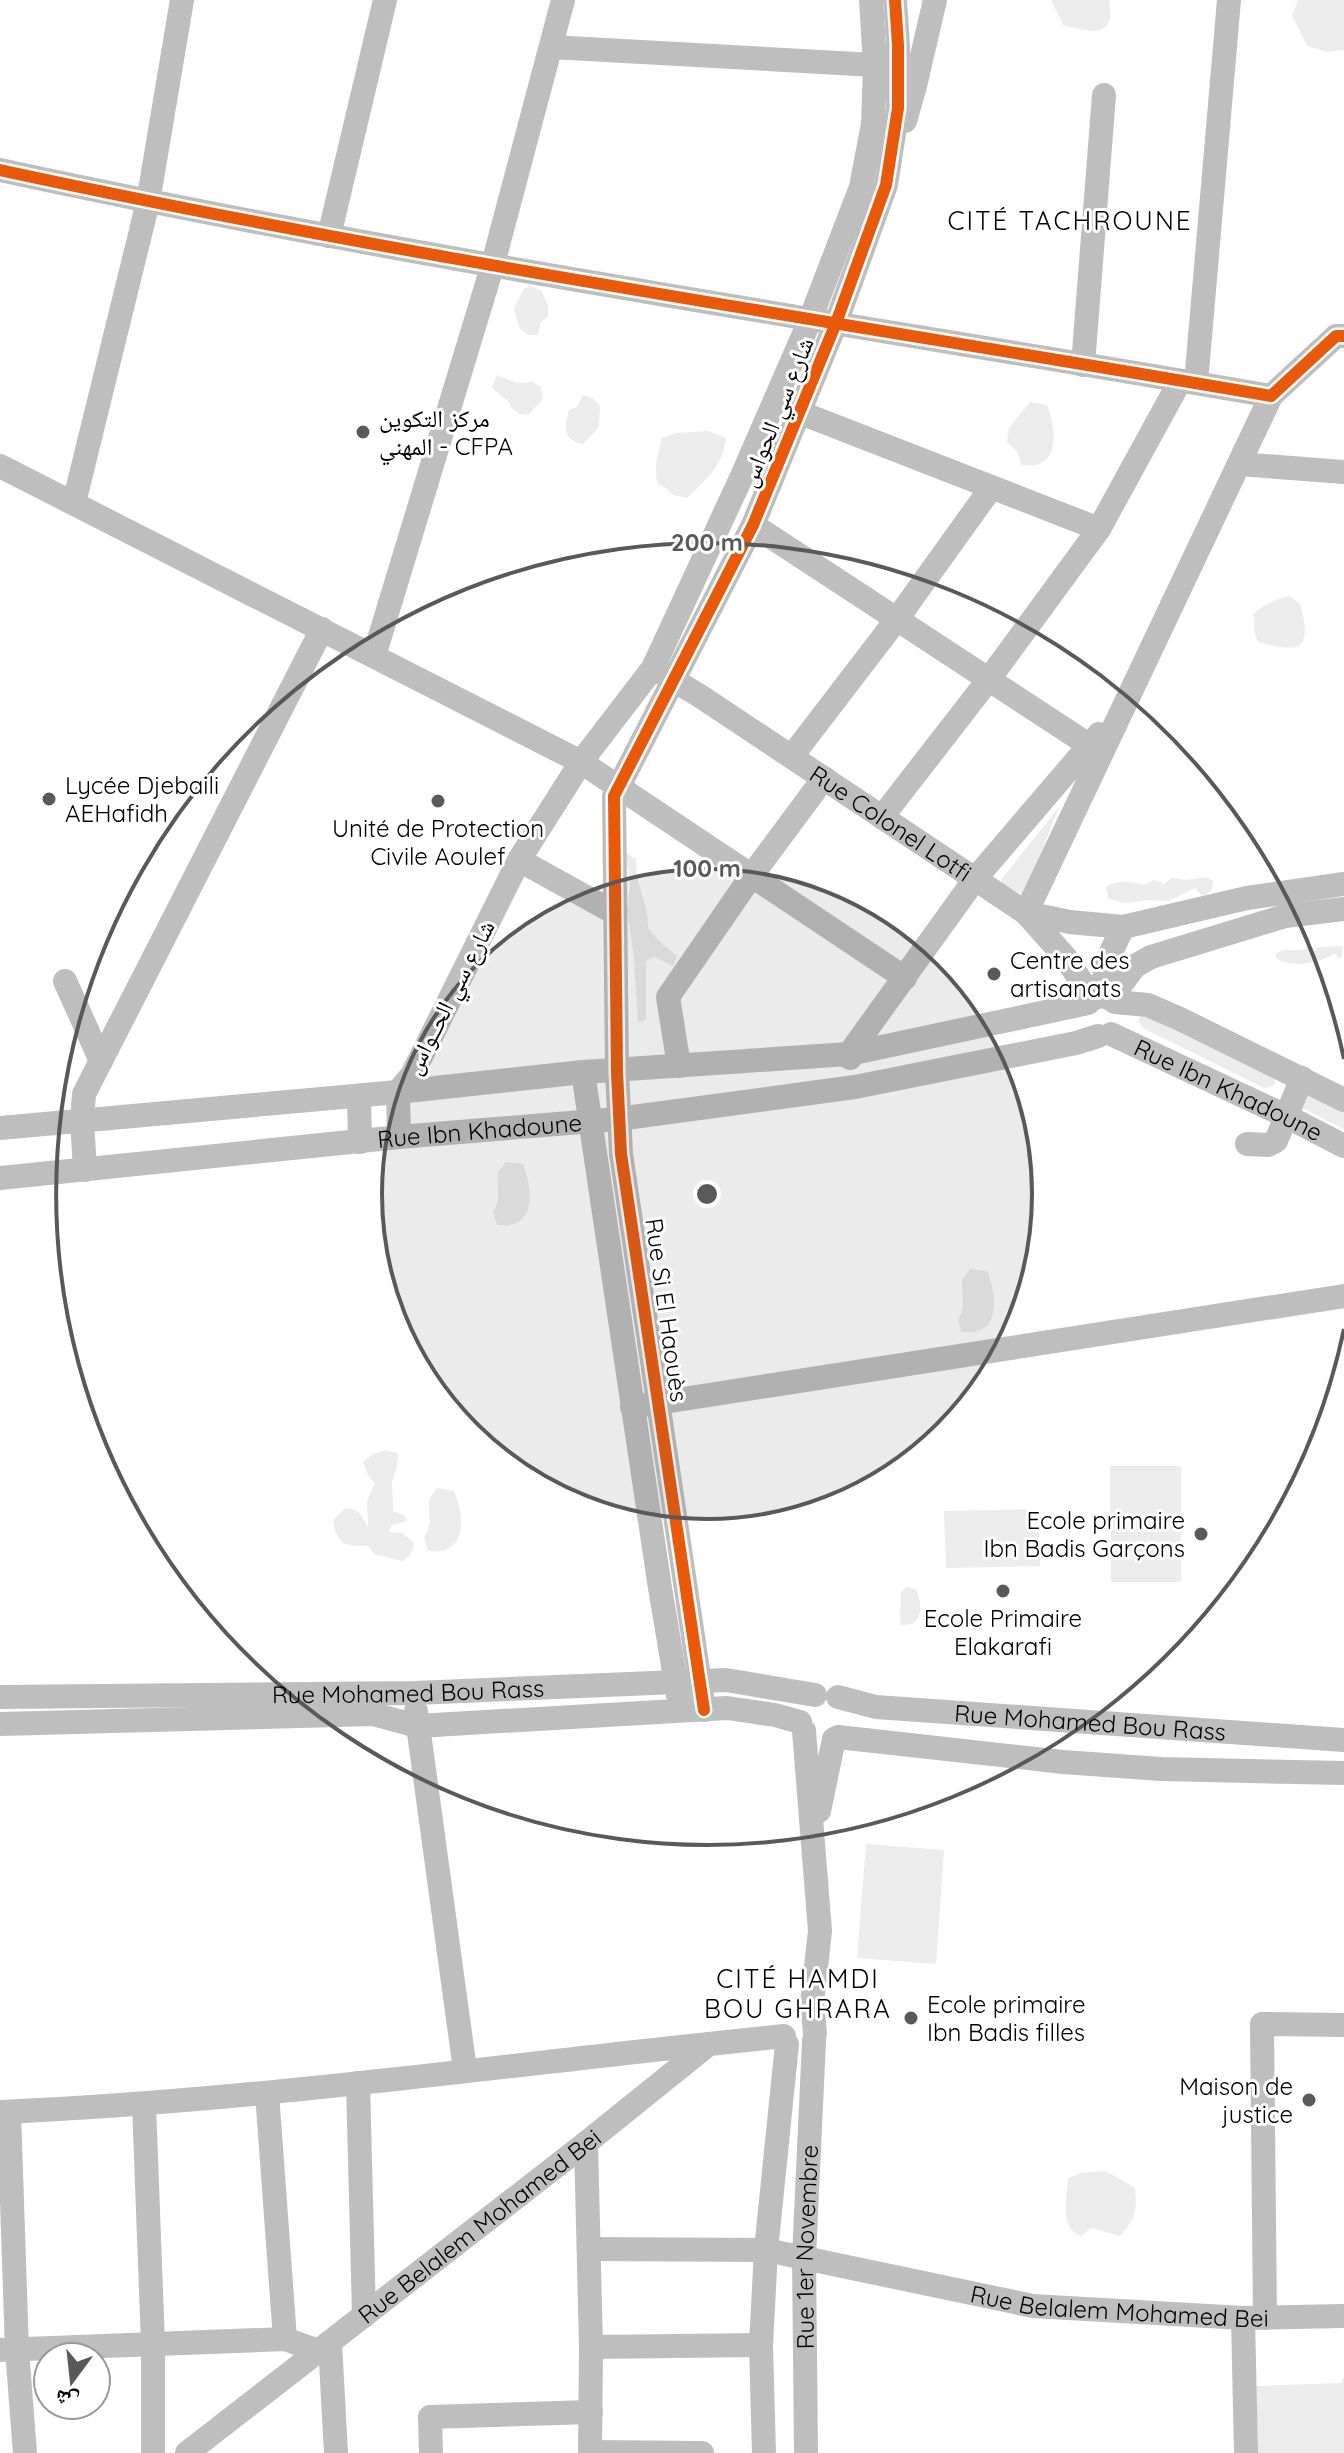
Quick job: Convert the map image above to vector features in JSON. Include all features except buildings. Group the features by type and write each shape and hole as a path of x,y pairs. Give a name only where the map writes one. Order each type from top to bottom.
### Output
{"street":[{"path":"74,503 148,202 182,0"},
{"path":"329,236 385,0"},
{"path":"374,656 493,264 563,0"},
{"name":"شارع سي الحواس","path":"519,860 581,762 653,668 810,320 861,187 873,124 875,65 871,0"},
{"name":"شارع سي الحواس","path":"615,913 614,796 753,525 801,413 886,185 898,108 895,0"},
{"path":"886,185 915,86 935,0"},
{"path":"882,817 989,679 1099,529 1188,382 1229,0"},
{"path":"551,47 875,65"},
{"path":"1083,365 1104,95"},
{"path":"0,170 329,236 1271,396"},
{"path":"1344,336 1336,336 1271,396 1138,680 1096,750 1026,913 1101,1000 1119,1007 1122,1019 1116,1030 1104,1035 1092,1033 1083,1023 1084,1009 1101,1000 1135,966 1151,957 1285,916 1344,909"},
{"path":"801,413 1099,529"},
{"path":"1239,464 1344,472"},
{"path":"0,466 581,762 905,978"},
{"path":"792,756 897,619 991,488"},
{"path":"753,525 1096,750"},
{"path":"85,1170 84,1094 322,629"},
{"name":"Rue Colonel Lotfi","path":"653,668 792,756 1026,913 1070,922 1123,927 1247,898 1344,884"},
{"path":"855,1087 849,1054 975,879 1096,750"},
{"path":"679,1066 668,997 824,778"},
{"path":"519,860 615,913"},
{"name":"شارع سي الحــواس","path":"399,1137 398,1092 412,1075 519,860"},
{"name":"Rue Si El Haouès","path":"615,913 618,1119 658,1403 688,1682"},
{"path":"1101,1000 1110,954 1123,927"},
{"path":"1131,972 1135,995 1148,1005"},
{"path":"65,981 101,1061"},
{"name":"Rue Ibn Khadoune","path":"0,1128 359,1096 583,1072 849,1054 1101,1000 1148,1005 1344,1100"},
{"name":"Rue Ibn Khadoune","path":"0,1178 399,1137 618,1119 855,1087 1104,1035 1286,1116 1344,1146"},
{"name":"Rue Si El Haouès","path":"583,1072 632,1407 693,1711"},
{"path":"1247,1144 1273,1143 1302,1078"},
{"path":"359,1096 360,1142"},
{"path":"632,1407 1344,1296"},
{"path":"621,1330 647,1325"},
{"name":"Rue Mohamed Bou Rass","path":"0,1697 415,1693 726,1680 876,1707 1344,1740"},
{"path":"415,1693 465,2070"},
{"path":"25,2453 8,2350 4,2112 267,2093 787,2034 812,2003 820,1931 814,1833 802,1727 803,1705 826,1696 844,1703 848,1717 844,1731 836,1738 818,1740 802,1727"},
{"name":"Rue Mohamed Bou Rass","path":"0,1724 373,1714 417,1726 727,1708 775,1715 802,1727"},
{"path":"1161,1769 1165,1728"},
{"path":"814,1833 836,1738"},
{"name":"Rue Mohamed Bou Rass","path":"836,1738 1161,1769 1344,1773"},
{"name":"Rue 1er Novembre","path":"806,2453 804,2257 814,2037 812,2003"},
{"path":"1246,2453 1254,2318 1262,2024 1344,2025"},
{"path":"787,2034 793,2049 801,2050 809,2047 814,2037"},
{"name":"Rue 1er Novembre","path":"764,2453 761,2345 766,2250 787,2034"},
{"name":"Rue Belalem Mohamed Bei","path":"200,2448 709,2044"},
{"path":"358,2083 364,2316"},
{"path":"267,2093 285,2339"},
{"path":"144,2104 153,2344 153,2453"},
{"path":"586,2143 590,2453 702,2453"},
{"path":"769,2217 807,2224"},
{"name":"Rue Belalem Mohamed Bei","path":"589,2249 766,2250 1033,2306 1254,2318 1344,2316"},
{"path":"8,2350 285,2339 324,2347 336,2453"},
{"path":"591,2347 761,2345"},
{"path":"431,2453 430,2417 591,2412"}],"shaded area":[{"path":"1051,0 1109,0 1109,22 1105,27 1092,31 1063,25"},
{"path":"1298,0 1344,0 1344,50 1327,52 1307,46 1292,15"},
{"path":"524,288 542,291 548,306 548,316 541,322 538,335 529,335 520,329 514,309"},
{"path":"497,375 517,383 533,382 541,387 543,399 528,415 520,414 492,388"},
{"path":"583,395 600,406 599,427 583,444 568,436 566,422 569,410 577,407"},
{"path":"1030,402 1047,405 1053,426 1053,446 1044,461 1022,465 1017,452 1007,442 1009,428"},
{"path":"708,431 726,438 718,464 687,498 673,495 658,484 657,461 662,438 676,433"},
{"path":"1289,596 1301,607 1305,634 1303,641 1291,648 1258,642 1253,615 1265,605"},
{"path":"1059,807 1026,891 1022,894 1002,884 1001,880"},
{"path":"626,853 636,859 648,928 677,956 673,966 655,957 646,961 646,1019 638,1023 634,957 627,910 630,885"},
{"path":"1207,877 1213,881 1212,890 1206,895 1201,895 1195,888 1169,901 1124,903 1108,898 1106,887 1120,882 1143,885 1154,880 1164,884 1171,878 1187,880"},
{"path":"1343,946 1342,958 1335,954 1297,964 1276,958 1276,953 1284,950 1308,948 1314,951 1319,947"},
{"path":"1142,1014 1275,1078 1275,1083 1264,1088 1143,1028 1138,1021"},
{"path":"1309,1094 1344,1111 1344,1129 1302,1108 1300,1100"},
{"path":"506,1162 523,1164 529,1185 529,1206 519,1221 497,1225 493,1212 498,1198 498,1172"},
{"path":"970,1269 987,1271 993,1292 993,1313 990,1322 983,1328 961,1332 958,1319 963,1305 962,1280"},
{"path":"385,1450 398,1453 392,1482 393,1511 404,1515 407,1521 392,1525 389,1532 403,1533 414,1543 411,1554 402,1561 374,1554 368,1546 342,1543 333,1520 345,1508 350,1509 360,1514 368,1527 367,1501 375,1483 363,1462"},
{"path":"1110,1466 1181,1466 1181,1582 1111,1582"},
{"path":"437,1488 454,1491 460,1512 460,1532 457,1541 450,1547 428,1551 424,1538 429,1524 429,1499"},
{"path":"1038,1509 1040,1566 946,1568 944,1511"},
{"path":"906,1587 916,1589 920,1613 914,1622 901,1625 901,1593"},
{"path":"866,1844 944,1850 936,1964 857,1958"},
{"path":"1106,2171 1135,2188 1136,2203 1129,2224 1120,2236 1092,2228 1081,2236 1074,2233 1067,2220 1068,2178 1081,2173"},
{"path":"1342,2379 1344,2453 1258,2453 1256,2386 1342,2383"}],"cycle path":[{"path":"704,1710 621,1154 614,796 753,525 836,323 886,185 898,108 895,0"},
{"path":"0,170 475,262 1271,396 1336,336 1344,336"}],"place":[{"name":"مركز التكوين المهني - CFPA","path":"363,432"},
{"name":"Lycée Djebaili AEHafidh","path":"49,799"},
{"name":"Unité de Protection Civile Aoulef","path":"438,801"},
{"name":"Centre des artisanats","path":"994,974"},
{"name":"Ecole primaire Ibn Badis Garçons","path":"1201,1534"},
{"name":"Ecole Primaire Elakarafi","path":"1003,1591"},
{"name":"Ecole primaire Ibn Badis filles","path":"911,2018"},
{"name":"Maison de justice","path":"1309,2100"}],"district":[{"name":"CITÉ TACHROUNE","path":"1070,220"},
{"name":"CITÉ HAMDI BOU GHRARA","path":"798,1993"}]}
